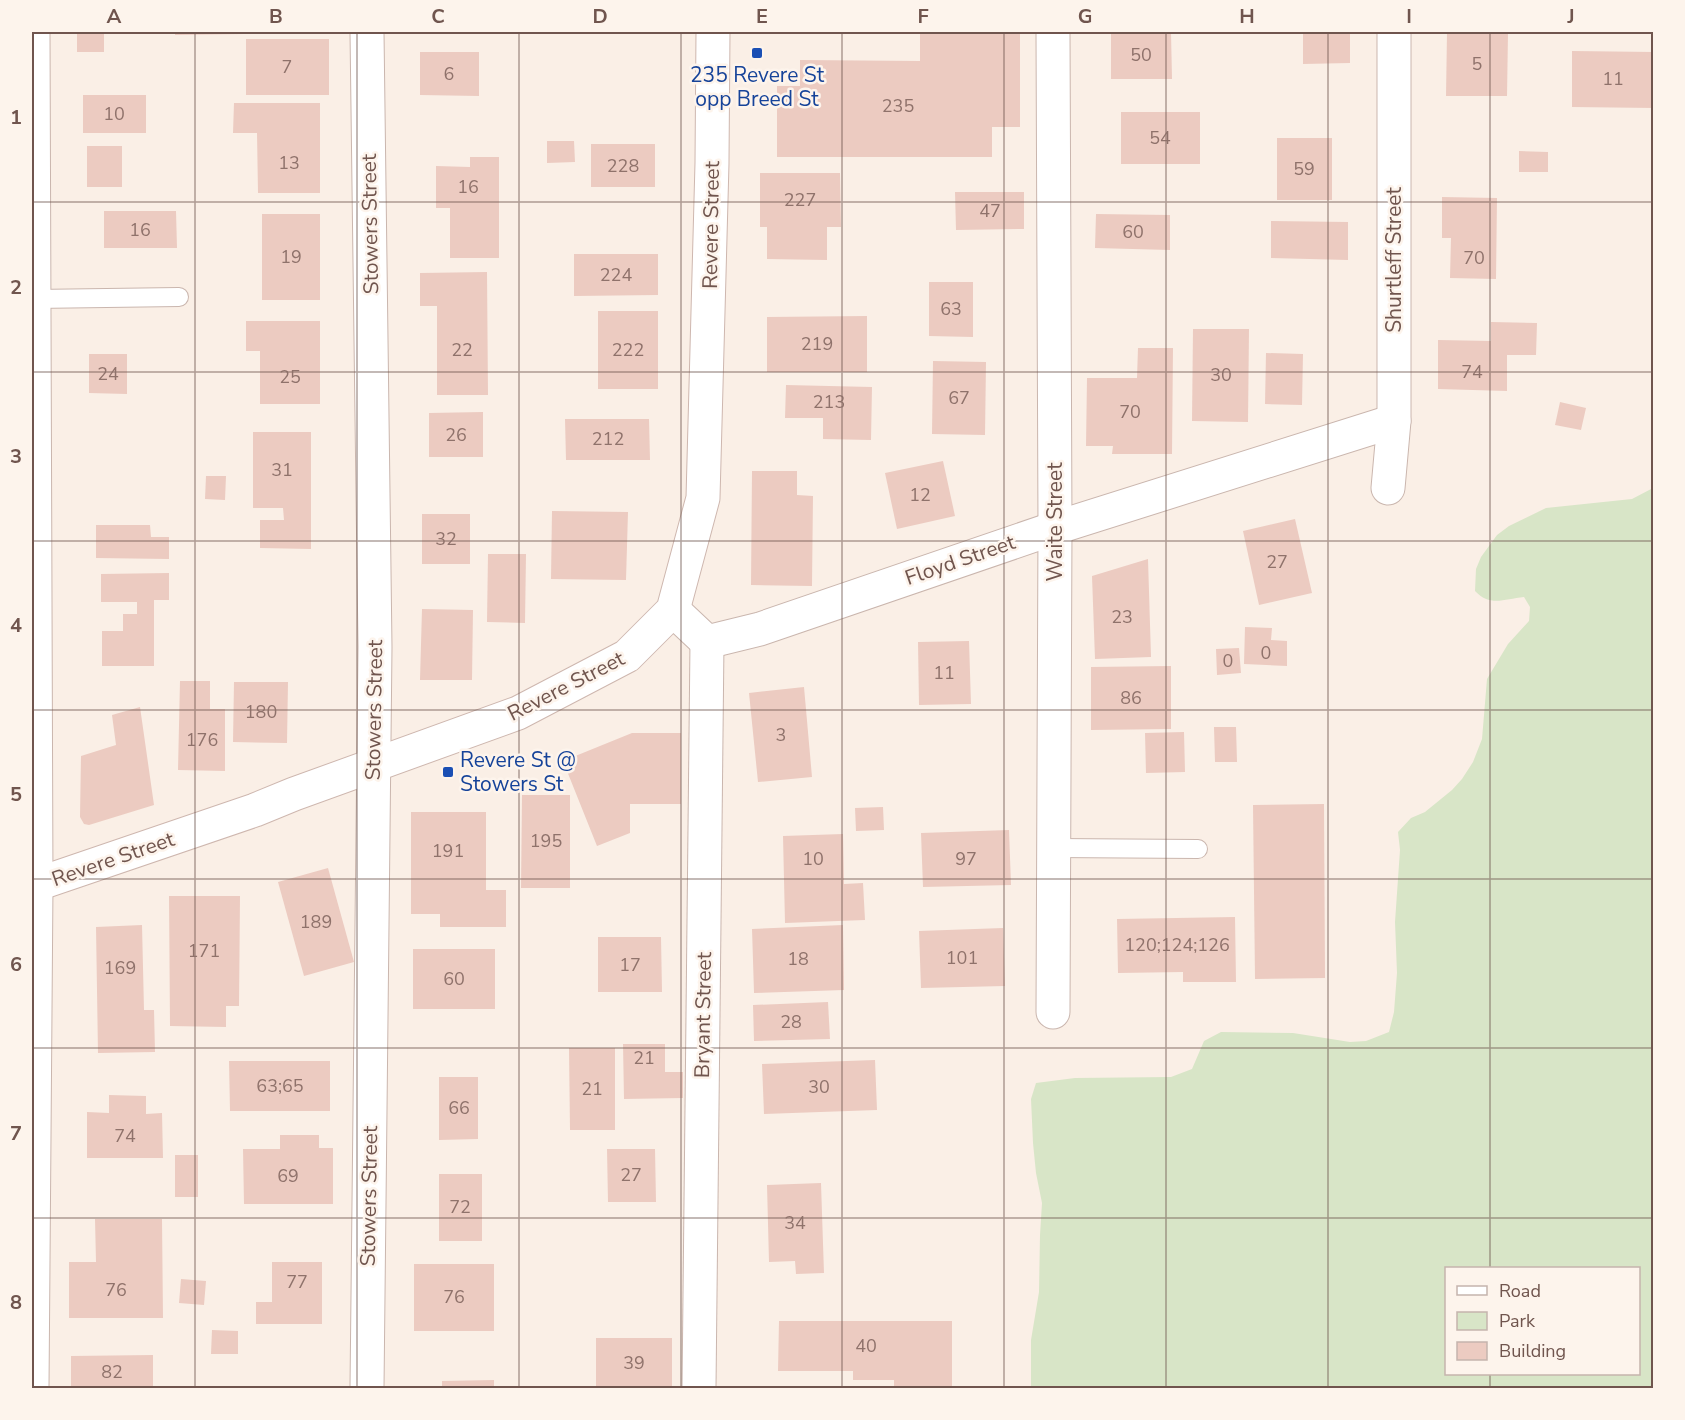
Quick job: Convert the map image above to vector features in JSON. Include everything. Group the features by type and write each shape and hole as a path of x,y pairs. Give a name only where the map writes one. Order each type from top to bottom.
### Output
{"street":[{"path":"32,1389 33,32"},
{"name":"Stowers Street","path":"367,32 375,647 367,1389"},
{"name":"Revere Street","path":"34,886 255,810 518,713 627,656 673,610 703,498 712,163 713,32"},
{"name":"Waite Street","path":"1053,32 1055,528 1053,1012"},
{"name":"Shurtleff Street","path":"1388,488 1394,421 1394,32"},
{"name":"Floyd Street","path":"707,642 760,629 1055,528 1394,421"},
{"path":"673,610 707,642"},
{"name":"Bryant Street","path":"699,1389 707,642"}],"lane":[{"path":"34,298 179,297"},
{"path":"1054,848 1198,849"}],"green space":[{"path":"1653,488 1653,1388 1031,1388 1031,1340 1039,1292 1042,1203 1033,1143 1031,1099 1036,1083 1075,1078 1171,1077 1192,1069 1204,1041 1221,1032 1293,1033 1350,1042 1366,1041 1389,1032 1394,1012 1397,973 1395,922 1400,850 1398,832 1411,818 1425,812 1452,790 1473,762 1482,739 1487,679 1508,644 1529,621 1530,607 1524,597 1492,600 1486,599 1475,591 1476,569 1481,557 1497,535 1509,526 1546,508 1632,499"}],"building":[{"path":"77,32 104,32 104,52 77,52"},
{"path":"175,32 244,32 244,34 175,35"},
{"path":"920,32 1020,32 1020,127 992,127 992,157 777,157 777,86 800,86 800,60 920,61"},
{"path":"1111,32 1171,32 1172,79 1111,79"},
{"path":"1241,32 1241,34 1218,33"},
{"path":"1303,32 1350,32 1350,63 1303,64"},
{"path":"1447,32 1508,33 1507,96 1446,96"},
{"path":"246,39 329,39 329,95 246,95"},
{"path":"1572,51 1654,52 1654,108 1572,107"},
{"path":"420,52 479,52 479,96 420,95"},
{"path":"83,95 146,95 146,133 83,133"},
{"path":"234,103 320,103 320,193 258,193 257,133 233,133"},
{"path":"1121,112 1200,112 1200,164 1121,164"},
{"path":"1277,138 1332,138 1332,200 1277,200"},
{"path":"547,141 574,141 575,162 547,163"},
{"path":"591,144 655,144 655,187 591,187"},
{"path":"87,146 122,146 122,187 87,187"},
{"path":"1519,151 1548,152 1548,172 1519,172"},
{"path":"470,157 499,157 499,258 450,258 450,208 436,208 436,166 470,167"},
{"path":"760,173 840,173 841,227 827,227 827,260 767,259 767,227 760,227"},
{"path":"955,192 1024,192 1024,229 956,230"},
{"path":"1442,197 1497,198 1496,279 1450,278 1451,238 1442,238"},
{"path":"104,211 176,211 177,248 104,248"},
{"path":"262,214 320,214 320,300 262,300"},
{"path":"1096,214 1170,215 1170,250 1095,248"},
{"path":"1271,221 1348,222 1348,260 1271,258"},
{"path":"574,254 658,254 658,295 574,296"},
{"path":"487,272 488,395 437,395 437,306 420,306 420,273"},
{"path":"929,282 973,282 973,337 929,336"},
{"path":"598,311 658,311 658,389 598,389"},
{"path":"867,316 867,372 767,372 767,317"},
{"path":"246,321 320,321 320,404 260,404 260,351 246,351"},
{"path":"1491,322 1537,323 1536,355 1507,355 1507,391 1438,389 1438,340 1491,341"},
{"path":"1193,329 1249,329 1248,422 1192,421"},
{"path":"1138,348 1173,348 1172,454 1112,454 1113,446 1086,446 1087,378 1137,378"},
{"path":"1266,353 1303,354 1302,405 1265,404"},
{"path":"89,354 127,354 127,394 89,393"},
{"path":"933,361 986,362 985,435 932,434"},
{"path":"786,385 872,387 871,440 823,439 823,418 785,418"},
{"path":"1560,402 1586,408 1581,430 1555,425"},
{"path":"483,412 483,457 429,457 429,413"},
{"path":"565,419 649,419 650,460 566,460"},
{"path":"253,432 311,432 311,549 260,548 260,520 284,520 283,508 253,508"},
{"path":"943,461 955,516 897,529 885,473"},
{"path":"752,471 797,471 797,495 813,496 812,586 751,585"},
{"path":"206,476 226,476 225,500 205,499"},
{"path":"552,511 628,512 626,580 551,579"},
{"path":"422,514 470,514 470,564 422,564"},
{"path":"1295,519 1312,593 1259,605 1243,531"},
{"path":"96,525 150,525 151,537 169,537 169,559 96,558"},
{"path":"488,554 526,554 525,623 487,622"},
{"path":"1148,559 1151,657 1095,659 1092,576"},
{"path":"169,573 169,600 154,600 154,666 102,666 102,631 123,631 123,614 137,614 137,602 101,602 101,574"},
{"path":"422,609 473,610 472,680 420,680"},
{"path":"1245,627 1272,628 1271,640 1287,641 1287,666 1244,664"},
{"path":"969,641 971,704 919,705 918,642"},
{"path":"1239,648 1241,673 1217,675 1216,649"},
{"path":"1171,666 1171,729 1091,730 1091,667"},
{"path":"180,681 210,681 210,709 225,709 225,771 178,770"},
{"path":"234,682 288,682 287,743 233,742"},
{"path":"804,687 812,777 758,782 749,693"},
{"path":"140,707 154,805 89,825 84,824 80,817 81,756 116,745 112,715"},
{"path":"1214,727 1236,727 1237,762 1215,762"},
{"path":"1184,732 1185,772 1146,773 1145,733"},
{"path":"632,733 681,733 681,804 630,804 630,833 597,846 563,761"},
{"path":"522,795 570,795 570,888 521,888"},
{"path":"1324,804 1325,978 1255,979 1253,805"},
{"path":"883,807 884,830 856,831 855,808"},
{"path":"411,812 486,812 486,890 506,890 506,927 440,927 440,914 411,914"},
{"path":"1009,830 1011,885 923,887 921,833"},
{"path":"843,834 844,884 863,883 865,920 785,923 783,836"},
{"path":"328,868 354,962 304,976 278,882"},
{"path":"169,896 240,896 239,1006 226,1006 226,1027 170,1026"},
{"path":"1235,917 1236,982 1183,982 1183,972 1118,973 1117,919"},
{"path":"142,925 144,1010 154,1010 155,1052 98,1053 96,927"},
{"path":"843,925 844,990 754,993 752,929"},
{"path":"1003,928 1005,986 921,988 919,931"},
{"path":"598,937 661,937 662,992 598,992"},
{"path":"413,949 495,949 495,1009 413,1009"},
{"path":"828,1002 830,1039 754,1041 753,1005"},
{"path":"623,1044 665,1044 665,1072 683,1072 683,1098 624,1099"},
{"path":"569,1048 615,1048 615,1130 570,1130"},
{"path":"875,1060 877,1110 764,1114 762,1064"},
{"path":"229,1061 330,1061 330,1111 230,1111"},
{"path":"439,1077 478,1077 478,1139 439,1140"},
{"path":"109,1095 146,1096 146,1114 162,1113 163,1158 87,1158 87,1112 109,1113"},
{"path":"280,1135 319,1135 319,1148 333,1148 333,1204 244,1204 243,1149 280,1149"},
{"path":"607,1149 655,1149 656,1202 608,1202"},
{"path":"175,1155 198,1155 198,1197 175,1197"},
{"path":"439,1174 482,1174 482,1241 439,1241"},
{"path":"821,1183 824,1273 796,1274 795,1261 769,1262 767,1185"},
{"path":"95,1219 162,1219 163,1318 69,1318 69,1262 96,1262"},
{"path":"272,1262 322,1262 322,1324 256,1324 256,1302 272,1302"},
{"path":"414,1264 494,1264 494,1331 414,1331"},
{"path":"181,1279 206,1281 204,1305 179,1303"},
{"path":"779,1321 952,1321 952,1388 894,1388 894,1380 853,1380 853,1371 778,1371"},
{"path":"212,1330 238,1331 238,1354 211,1354"},
{"path":"596,1338 672,1338 672,1388 596,1388"},
{"path":"153,1355 153,1388 71,1388 71,1356"},
{"path":"494,1380 494,1388 442,1388 442,1381"}],"place":[{"name":"235 Revere St opp Breed St","path":"757,53"},
{"name":"Revere St @ Stowers St","path":"448,772"}]}
